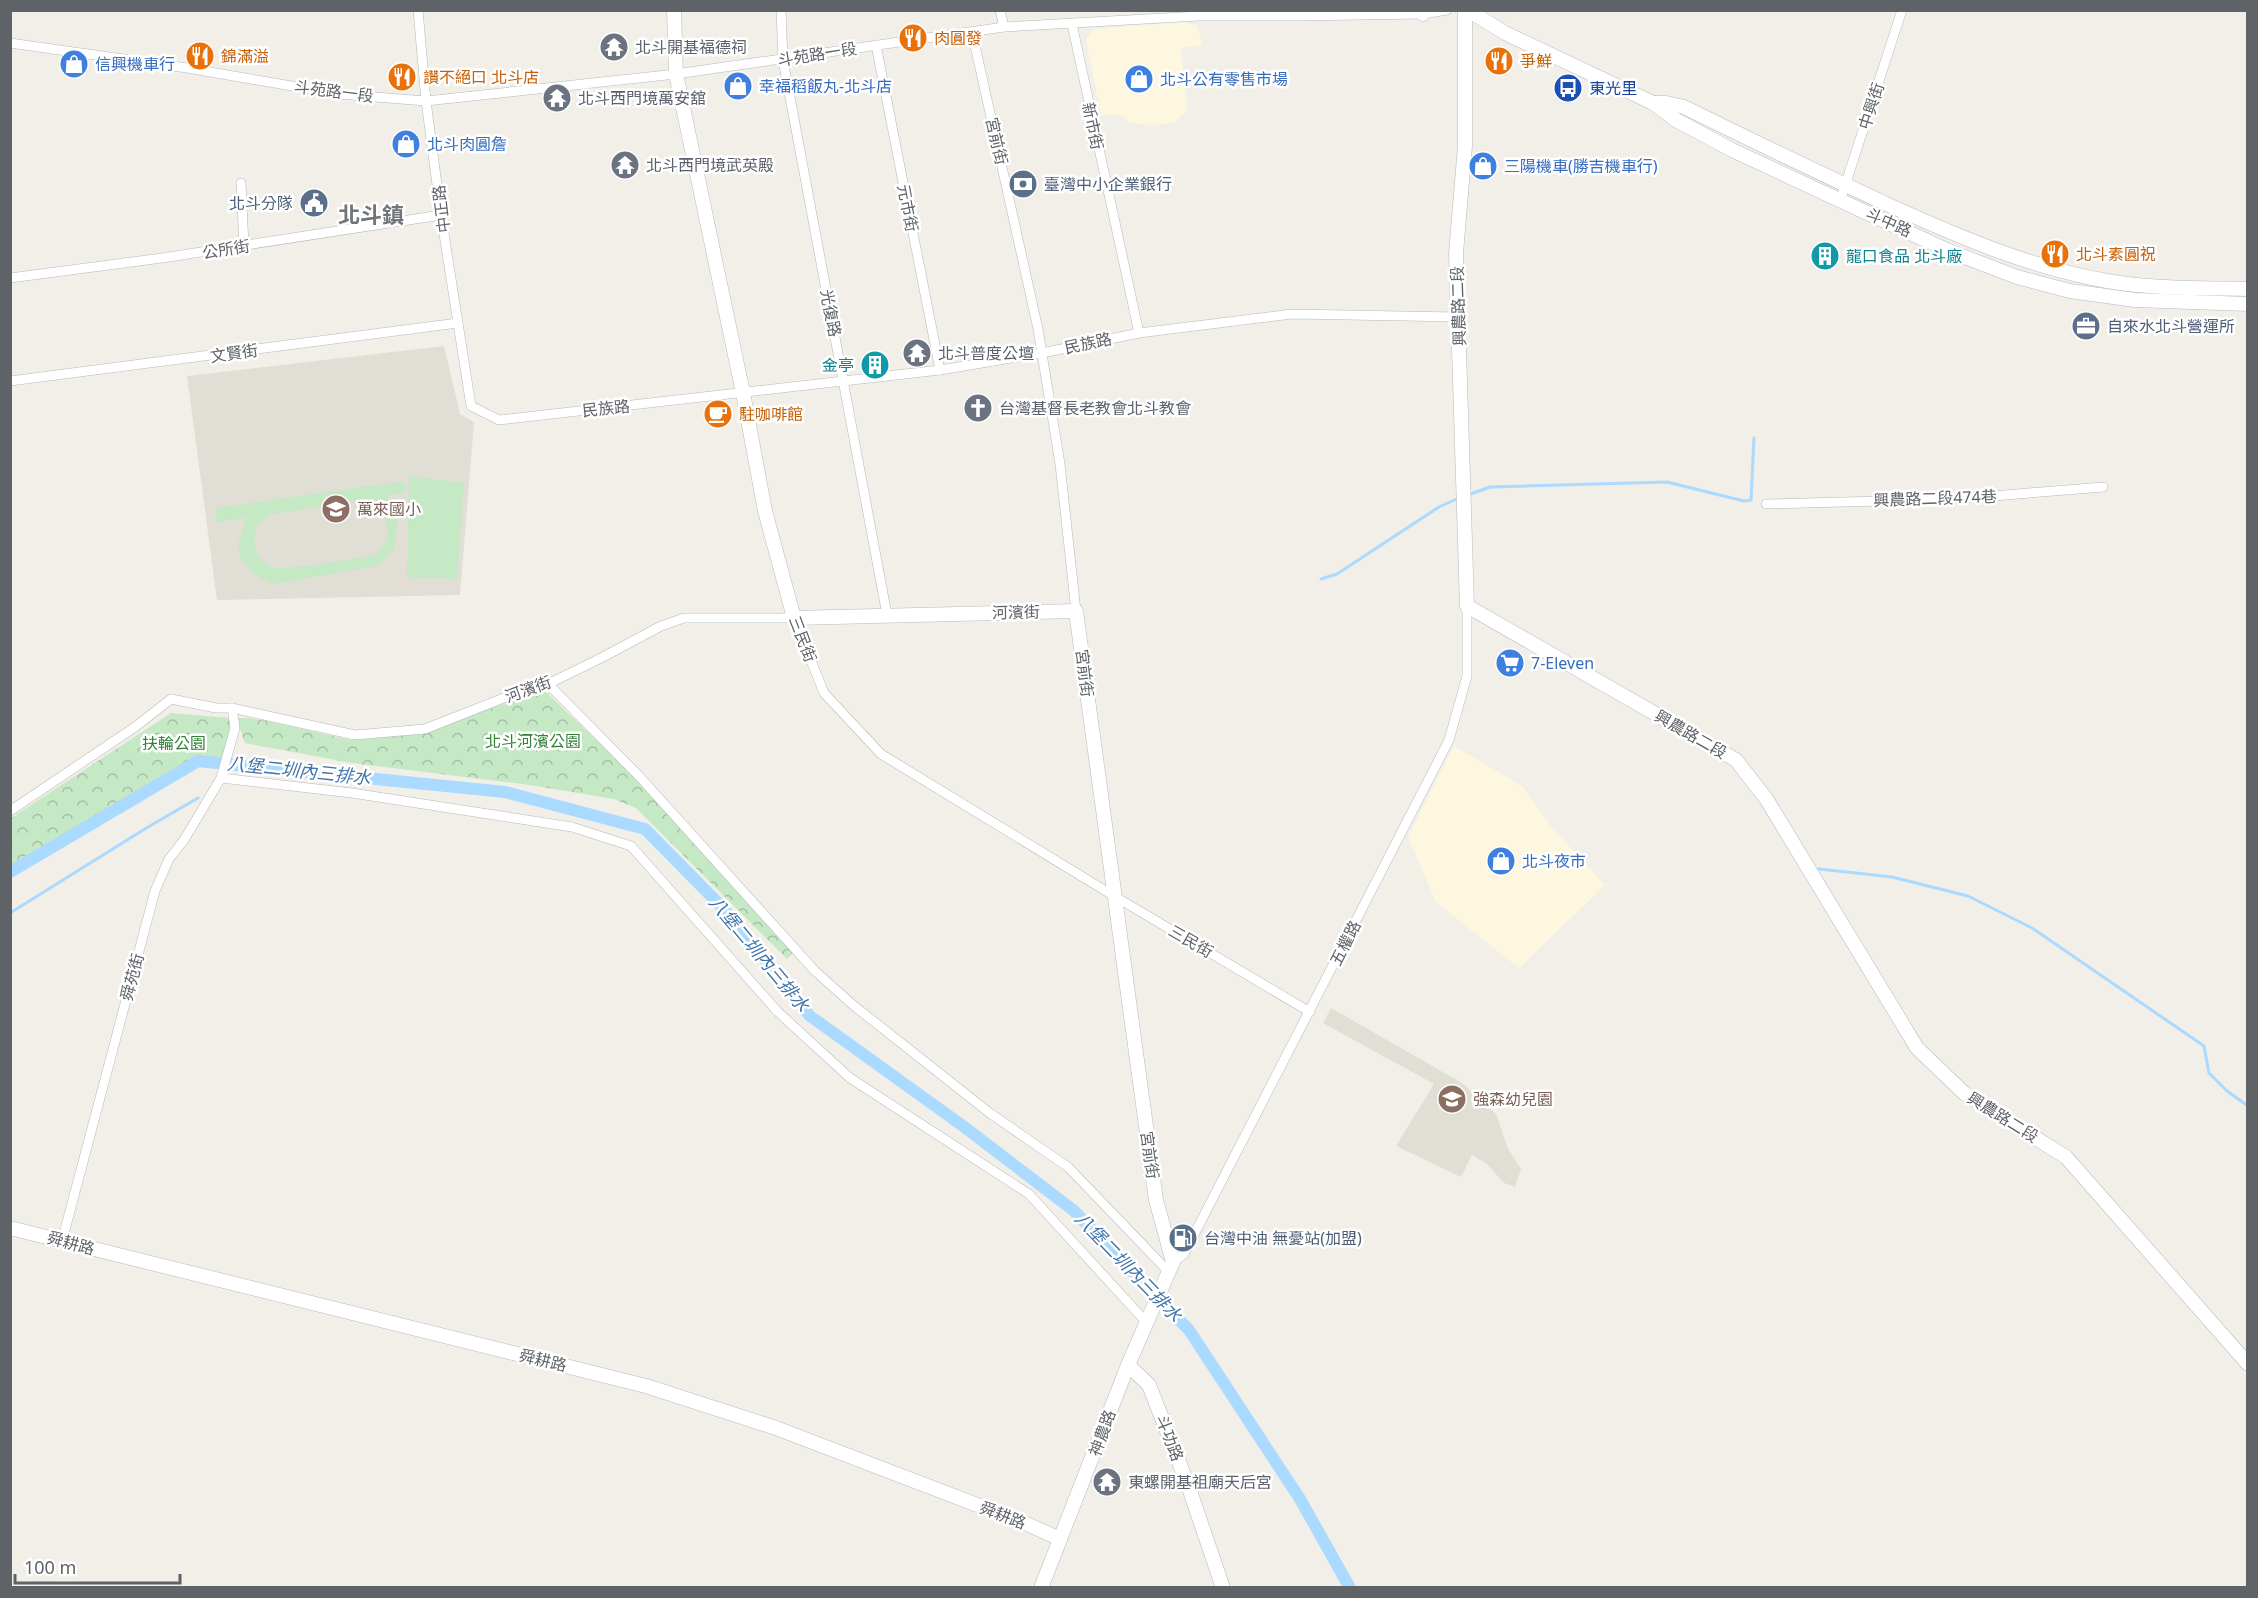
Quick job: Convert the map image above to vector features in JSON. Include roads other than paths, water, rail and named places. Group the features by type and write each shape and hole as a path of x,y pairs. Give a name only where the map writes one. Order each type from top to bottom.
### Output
{"street":[{"name":"中正路","path":"418,10 426,100 441,216 471,406"},
{"name":"三民街","path":"674,10 676,74 743,393 765,511 794,618 824,693 881,754 1310,1012"},
{"name":"光復路","path":"781,10 783,60 888,615"},
{"path":"1000,10 1005,27"},
{"name":"斗苑路一段","path":"10,43 187,68 338,94 426,100 676,74 1005,27 1072,24 1199,13 1447,10"},
{"name":"斗中路","path":"1466,10 1505,33 1653,103 1676,120 1732,150 1949,251 2017,277 2070,291 2135,300 2247,304"},
{"name":"興農路二段","path":"1466,10 1465,146 1456,241 1467,606 1736,760 1767,800 1917,1048 1964,1093 2066,1157 2247,1364"},
{"name":"中興街","path":"1840,201 1902,10"},
{"name":"新市街","path":"1072,24 1139,333"},
{"name":"宮前街","path":"972,32 1042,353 1060,464 1076,610 1114,896 1156,1200 1170,1270"},
{"name":"元市街","path":"876,45 940,370"},
{"name":"斗中路","path":"1653,103 1684,107 1845,186 1965,239 2023,259 2068,273 2109,281 2179,287 2247,289"},
{"path":"241,183 244,246"},
{"name":"公所街","path":"10,278 441,216"},
{"path":"2179,287 2179,302"},
{"name":"民族路","path":"471,406 499,420 743,393 940,370 1042,353 1139,333 1292,314 1458,317"},
{"name":"文賢街","path":"10,381 458,323"},
{"name":"興農路二段474巷","path":"1766,504 1956,499 2103,487"},
{"name":"五權路","path":"1170,1270 1184,1254 1449,740 1467,676 1467,606"},
{"name":"河濱街","path":"10,811 135,727 171,699 216,708 232,708 355,735 425,729 524,690 548,684 661,626 684,618 794,618 1076,610"},
{"path":"221,778 352,793 572,827 631,846 778,1012 850,1078 1029,1194 1149,1319 1170,1270 1068,1167 991,1114 853,1005 815,971 639,776 548,684"},
{"name":"舜苑街","path":"63,1241 155,891 169,860 184,840 221,778 235,728 232,708"},
{"name":"舜耕路","path":"10,1228 646,1386 776,1428 1027,1524 1060,1539"},
{"name":"神農路","path":"1041,1587 1128,1365 1149,1319"},
{"name":"斗功路","path":"1128,1365 1149,1385 1188,1485 1223,1587"}],"waterway":[{"path":"1468,495 1490,487 1667,482 1744,501 1751,500 1754,438"},
{"path":"1321,579 1337,574 1439,507 1459,498"},
{"name":"八堡二圳內三排水","path":"10,872 198,761 505,792 645,829 722,907 810,1016 963,1126 1073,1210 1189,1330 1300,1499 1350,1588"},
{"path":"10,913 198,798"},
{"path":"1819,869 1892,877 1968,896 2032,928 2204,1046 2209,1073 2227,1091 2248,1106"}],"place":[{"name":"肉圓發","path":"913,38"},
{"name":"北斗開基福德祠","path":"614,47"},
{"name":"錦滿溢","path":"200,56"},
{"name":"爭鮮","path":"1499,61"},
{"name":"信興機車行","path":"74,64"},
{"name":"讚不絕口 北斗店","path":"402,77"},
{"name":"北斗公有零售市場","path":"1139,79"},
{"name":"幸福稻飯丸-北斗店","path":"738,86"},
{"name":"東光里","path":"1568,88"},
{"name":"北斗西門境萬安舘","path":"557,98"},
{"name":"北斗肉圓詹","path":"406,144"},
{"name":"北斗西門境武英殿","path":"625,165"},
{"name":"三陽機車(勝吉機車行)","path":"1483,166"},
{"name":"臺灣中小企業銀行","path":"1023,184"},
{"name":"北斗分隊","path":"314,203"},
{"name":"北斗素圓祝","path":"2055,254"},
{"name":"龍口食品 北斗廠","path":"1825,256"},
{"name":"自來水北斗營運所","path":"2086,326"},
{"name":"北斗普度公壇","path":"917,353"},
{"name":"金亭","path":"875,365"},
{"name":"台灣基督長老教會北斗教會","path":"978,408"},
{"name":"駐咖啡館","path":"718,414"},
{"name":"萬來國小","path":"336,509"},
{"name":"7-Eleven","path":"1510,663"},
{"name":"北斗夜市","path":"1501,861"},
{"name":"強森幼兒園","path":"1452,1099"},
{"name":"台灣中油 無憂站(加盟)","path":"1183,1238"},
{"name":"東螺開基祖廟天后宮","path":"1107,1482"}],"district":[{"name":"北斗鎮","path":"371,215"}],"park label":[{"name":"北斗河濱公園","path":"533,741"},
{"name":"扶輪公園","path":"174,743"}]}
